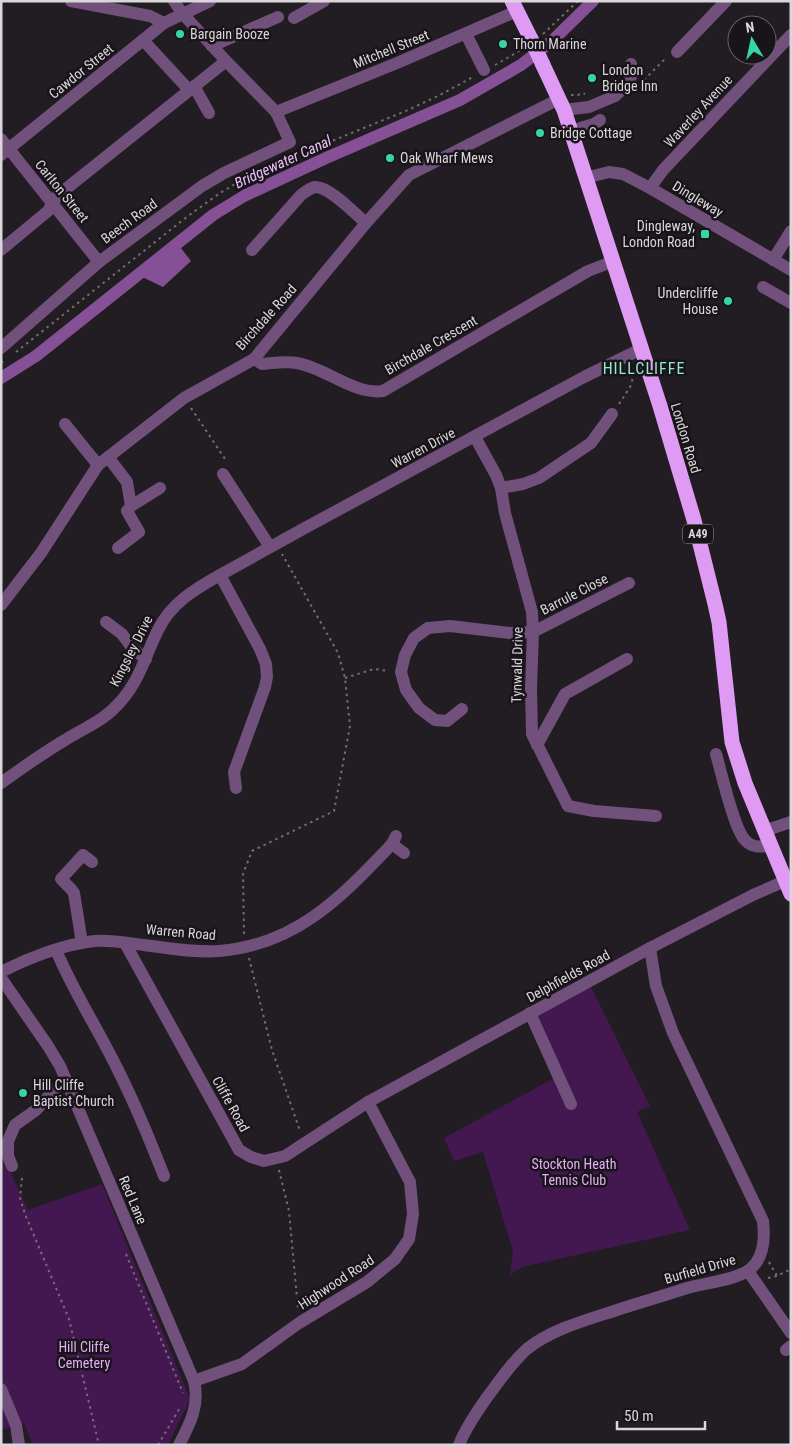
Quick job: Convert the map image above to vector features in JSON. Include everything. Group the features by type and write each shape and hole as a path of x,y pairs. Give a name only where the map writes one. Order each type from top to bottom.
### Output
{"highway":[{"name":"London Road","path":"514,6 543,65 564,101 570,131 642,349 694,520 715,604 732,742 764,831 788,888"}],"street":[{"path":"71,1 150,16 164,22"},
{"path":"174,1 182,13 226,62 276,112"},
{"name":"Cawdor Street","path":"4,148 164,22 210,1"},
{"path":"295,19 324,1"},
{"path":"677,52 726,1"},
{"name":"Mitchell Street","path":"276,112 466,34 492,22 514,6"},
{"path":"212,46 278,17"},
{"path":"466,34 484,70"},
{"name":"Waverley Avenue","path":"650,188 663,170 791,35"},
{"path":"143,40 191,88 208,113"},
{"path":"1,250 48,211 57,196 226,62"},
{"path":"564,101 590,107 615,96 629,83 632,73 630,64"},
{"name":"Birchdale Road","path":"1,605 41,553 103,461 184,398 254,358 366,223 409,175 564,101"},
{"name":"Beech Road","path":"4,353 99,262 202,186 290,142 276,112"},
{"path":"570,131 594,124 600,120"},
{"name":"Carlton Street","path":"4,148 53,204 99,262"},
{"name":"Dingleway","path":"586,178 609,172 623,174 791,270"},
{"path":"252,250 301,195 311,188 326,190 366,223"},
{"path":"773,260 791,231"},
{"name":"Birchdale Crescent","path":"254,358 262,364 298,363 313,367 362,389 373,392 383,391 588,271 614,261"},
{"path":"763,287 791,303"},
{"name":"Warren Drive","path":"220,576 273,545 584,377 642,349"},
{"path":"501,488 523,484 539,478 591,443 612,414"},
{"path":"65,424 127,482 131,506"},
{"name":"Tynwald Drive","path":"475,437 501,488 505,513 532,612 532,734 537,745 568,806 594,812 656,816"},
{"path":"227,472 273,545"},
{"path":"118,548 139,532 126,511 160,488"},
{"path":"220,576 264,657 267,671 265,686 234,772 236,788"},
{"name":"Kingsley Drive","path":"1,783 40,755 103,718 132,688 159,628 169,612 181,599 192,591 220,576"},
{"name":"Barrule Close","path":"533,632 629,584"},
{"path":"106,622 122,634 133,649 146,659"},
{"path":"462,709 447,721 435,720 419,708 406,690 401,672 414,638 428,628 450,626 510,633 533,632"},
{"path":"537,745 565,694 627,659"},
{"path":"716,754 741,835 744,840 756,847 770,846"},
{"path":"764,831 791,822"},
{"name":"Warren Road","path":"1,972 56,950 97,941 205,951 246,947 288,933 320,912 350,888 394,840 404,853"},
{"path":"82,943 74,894 61,879 83,855 92,862"},
{"name":"Delphfields Road","path":"368,1102 650,948 753,895 788,888"},
{"name":"Cliffe Road","path":"125,943 239,1150 251,1157 264,1161 284,1156 368,1102"},
{"name":"Burfield Drive","path":"463,1444 484,1403 503,1375 528,1349 556,1331 591,1318 748,1271 756,1262 762,1249 764,1237 763,1221 673,1034 656,986 650,948"},
{"path":"56,950 67,977 118,1070 164,1176"},
{"name":"Red Lane","path":"1,978 48,1046 65,1078 194,1381 196,1394 194,1412 179,1445"},
{"path":"530,1013 571,1104"},
{"path":"12,1166 8,1156 8,1141 15,1124 36,1110 65,1078"},
{"name":"Highwood Road","path":"194,1381 242,1364 299,1323 367,1282 395,1259 409,1239 413,1214 410,1182 368,1102"},
{"path":"748,1271 791,1333"},
{"path":"1,1389 16,1424 19,1445"}],"path":[{"path":"14,354 180,222 220,193 247,177 290,158 440,96 546,32 578,1"},
{"path":"564,101 582,93"},
{"path":"1,363 4,353"},
{"path":"612,414 630,387 636,368"},
{"path":"184,398 227,472"},
{"path":"273,545 338,653 345,678 350,726 334,810 252,851 243,874 244,937 246,947 272,1050 304,1143"},
{"path":"345,678 374,670 401,672"},
{"path":"276,1158 289,1211 299,1323"},
{"path":"22,1178 20,1198 69,1319 99,1445"},
{"path":"125,1253 185,1400 158,1445"},
{"path":"777,1276 791,1268"}],"green space":[{"name":"Stockton Heath Tennis Club","path":"591,987 650,1106 637,1112 690,1230 522,1267 510,1275 513,1251 483,1152 454,1161 444,1138 558,1076 530,1013"},
{"name":"Hill Cliffe Cemetery","path":"1,1151 28,1210 102,1184 190,1399 168,1445 33,1445 24,1423 1,1430"}],"shaded area":[{"path":"177,243 191,261 163,287 138,275"}],"waterway":[{"name":"Bridgewater Canal","path":"1,378 36,356 213,215 244,196 460,100 521,65 552,41 593,1"}],"place":[{"name":"Bargain Booze","path":"180,34"},
{"name":"Thorn Marine","path":"503,44"},
{"name":"London Bridge Inn","path":"592,78"},
{"name":"Bridge Cottage","path":"540,133"},
{"name":"Oak Wharf Mews","path":"390,158"},
{"name":"Dingleway, London Road","path":"705,234"},
{"name":"Undercliffe House","path":"728,301"},
{"name":"Hill Cliffe Baptist Church","path":"23,1093"}],"district":[{"name":"HILLCLIFFE","path":"644,368"}]}
